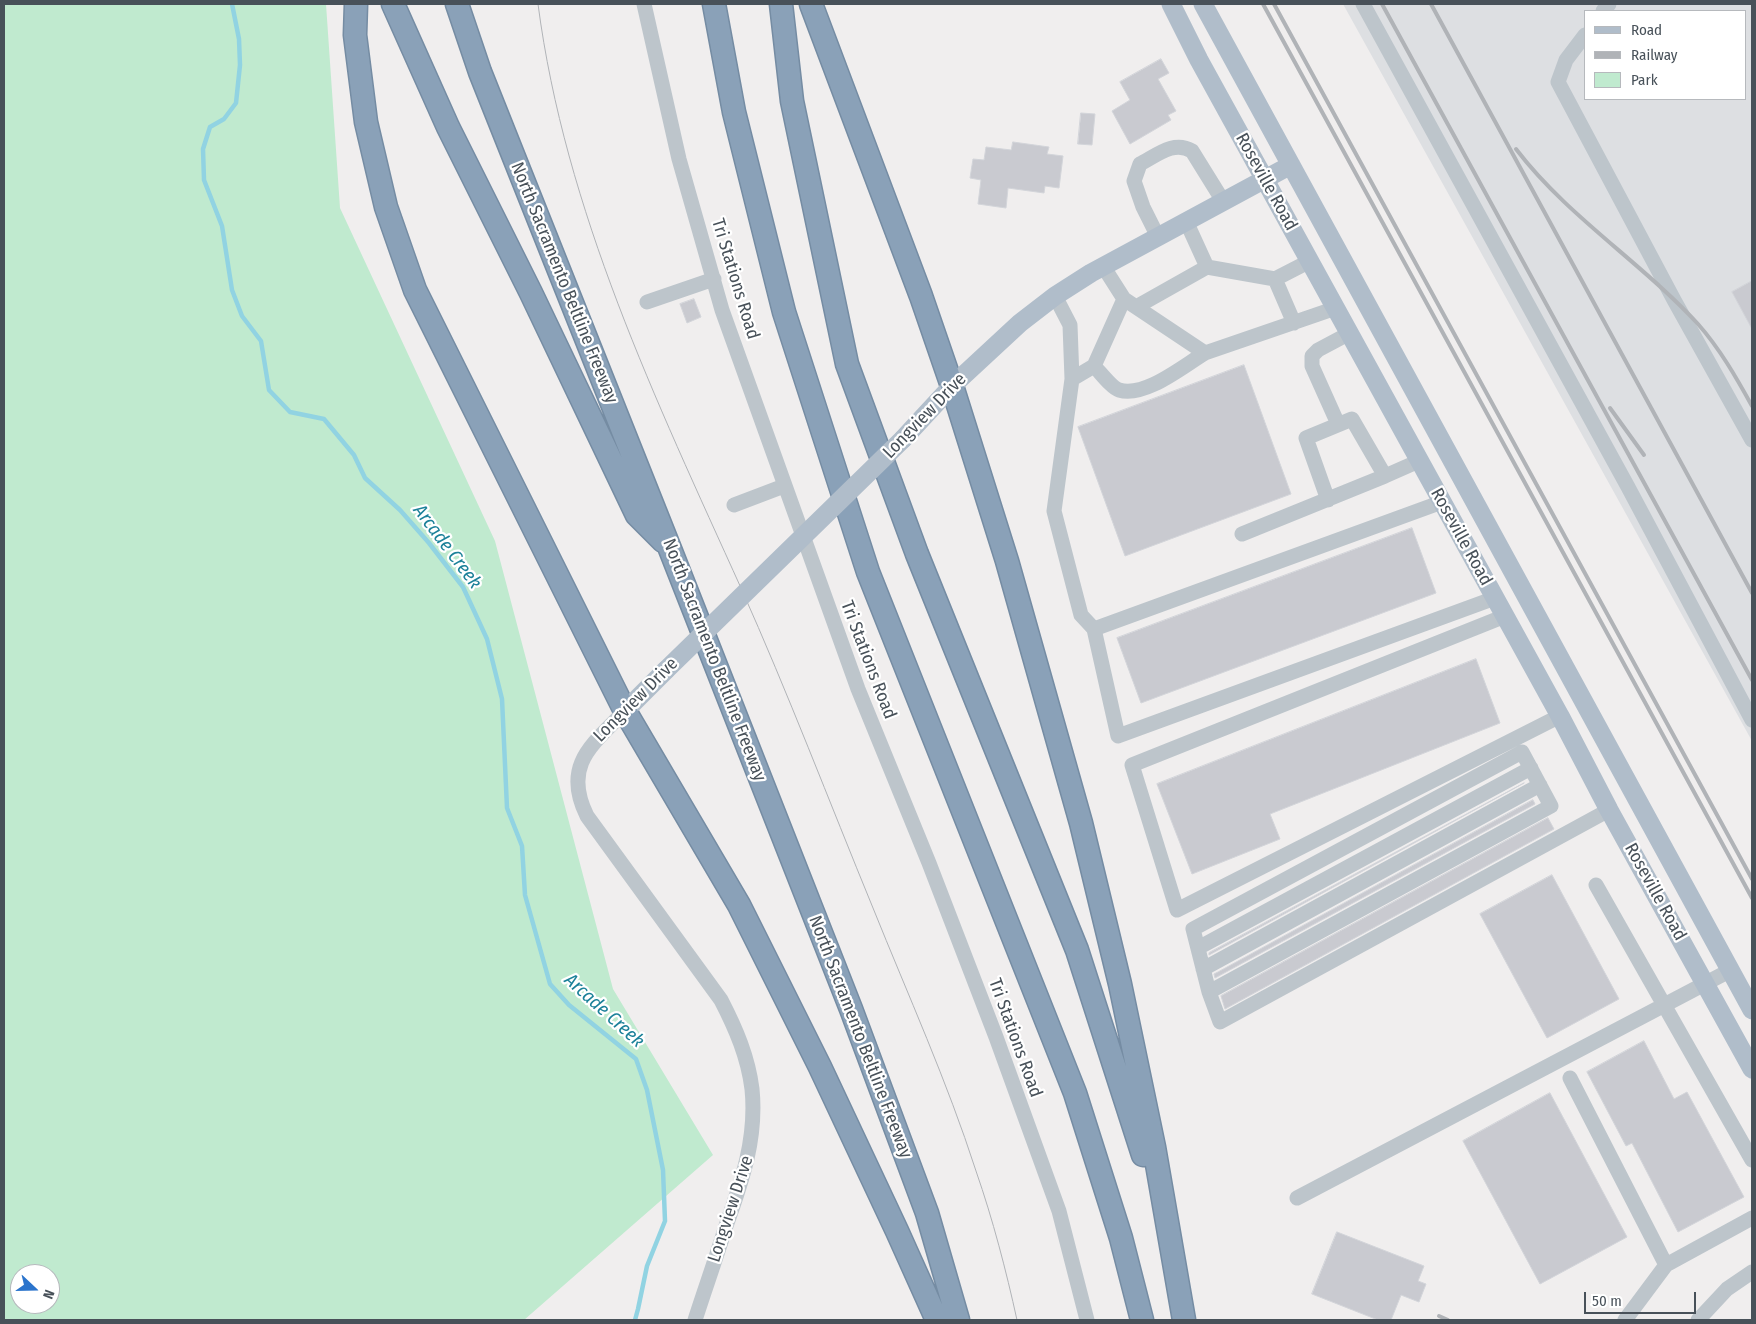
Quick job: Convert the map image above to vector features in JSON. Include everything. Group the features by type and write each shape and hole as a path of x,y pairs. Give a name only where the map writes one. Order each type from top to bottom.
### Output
{"highway":[{"path":"356,4 355,35 366,122 386,207 415,290 625,711 738,905 824,1076 937,1320"},
{"path":"393,4 448,127 531,293 637,515 670,549"},
{"name":"North Sacramento Beltline Freeway","path":"457,4 487,90 670,549 882,1092 927,1213 958,1320"},
{"path":"714,4 734,112 784,312 868,572 1076,1093 1122,1238 1142,1320"},
{"path":"781,4 792,100 847,364 917,554 1076,950 1170,1237"},
{"path":"811,4 921,296 952,386 1007,562 1081,822 1124,1004 1154,1148 1184,1320"}],"main road":[{"name":"Roseville Road","path":"1171,4 1199,60 1752,1069"},
{"name":"Roseville Road","path":"1203,4 1752,1010"},
{"name":"Longview Drive","path":"625,711 904,439 952,386 1020,323 1055,296 1103,266 1291,165"}],"street":[{"name":"Tri Stations Road","path":"644,4 679,159 722,310 858,689 929,863 996,1037 1056,1202 1087,1320"},
{"path":"1363,4 1628,487 1752,720"},
{"path":"1584,36 1566,60 1558,82 1674,300 1752,440"},
{"path":"1158,236 1143,207 1134,181 1140,164 1174,146 1184,146 1192,151 1223,201"},
{"path":"1186,222 1207,267"},
{"path":"1072,379 1094,366 1130,303 1207,267 1275,279 1310,261"},
{"path":"1103,266 1130,303 1205,353"},
{"path":"647,302 714,279"},
{"path":"1275,279 1294,323"},
{"path":"1055,296 1070,325 1072,379 1054,511 1081,615 1094,629 1118,736 1495,598"},
{"path":"1094,366 1117,390 1131,392 1151,386 1205,353 1336,308"},
{"path":"1338,424 1312,366 1312,356 1318,350 1350,333"},
{"path":"1328,500 1306,438 1338,424 1352,419 1385,476"},
{"path":"1242,534 1419,461"},
{"path":"734,504 784,486"},
{"path":"1094,629 1442,502"},
{"path":"1505,616 1132,765 1177,910 1560,716"},
{"name":"Longview Drive","path":"625,711 591,746 582,759 577,787 580,802 587,816 721,1000 743,1047 752,1090 753,1124 744,1173 695,1320"},
{"path":"1209,992 1551,806 1531,768 1198,948 1209,992 1220,1022 1609,810"},
{"path":"1203,969 1540,785"},
{"path":"1596,885 1752,1160"},
{"path":"1297,1198 1731,970"},
{"path":"1570,1078 1666,1265"},
{"path":"1625,1320 1666,1265 1752,1218"},
{"path":"1698,1320 1727,1289 1752,1272"}],"shaded area":[{"path":"1343,4 1752,4 1752,741"}],"green space":[{"path":"4,4 326,4 340,208 495,541 613,989 713,1155 524,1320 4,1320"}],"building":[{"path":"1161,59 1169,73 1158,79 1176,111 1168,115 1171,120 1130,144 1112,111 1130,100 1120,82"},
{"path":"1081,113 1095,114 1092,145 1078,144"},
{"path":"1013,142 1049,147 1047,154 1063,156 1059,188 1045,186 1044,193 1008,188 1006,208 978,204 981,180 970,178 973,159 984,160 986,147 1011,150"},
{"path":"1752,281 1752,329 1732,292"},
{"path":"694,299 701,317 687,323 680,304"},
{"path":"1244,365 1291,494 1125,556 1078,427"},
{"path":"1412,528 1436,593 1141,703 1117,638"},
{"path":"1476,659 1500,723 1270,814 1280,839 1192,874 1157,784"},
{"path":"1524,783 1209,955 1209,953"},
{"path":"1533,800 1535,804 1215,978 1214,974"},
{"path":"1548,818 1554,829 1225,1009 1221,996"},
{"path":"1552,875 1619,999 1547,1038 1480,914"},
{"path":"1644,1041 1674,1099 1687,1092 1744,1197 1678,1232 1632,1143 1626,1146 1587,1072"},
{"path":"1550,1093 1627,1237 1540,1284 1463,1141"},
{"path":"1337,1232 1424,1266 1418,1281 1426,1284 1419,1302 1401,1295 1391,1320 1378,1320 1312,1294"}],"waterway":[{"name":"Arcade Creek","path":"232,4 239,39 240,65 236,103 224,119 210,127 203,149 204,180 222,226 232,290 242,316 261,341 269,390 290,412 324,419 354,455 365,478 400,510 429,543 463,587 487,639 502,699 507,808 522,846 525,895 550,984 569,1005 636,1059 647,1090 663,1170 665,1221 647,1266 635,1320"}],"tram line":[{"path":"538,4 551,81 569,156 592,230 618,303 677,447 775,667 940,1071 965,1137 988,1208 1017,1320"}],"railway":[{"path":"1263,4 1752,898"},
{"path":"1274,4 1752,879"},
{"path":"1382,4 1752,680"},
{"path":"1431,4 1752,593"},
{"path":"1516,149 1558,196 1676,301 1698,324 1721,353 1752,406"},
{"path":"1610,408 1644,455"},
{"path":"1439,1316 1448,1320"}]}
